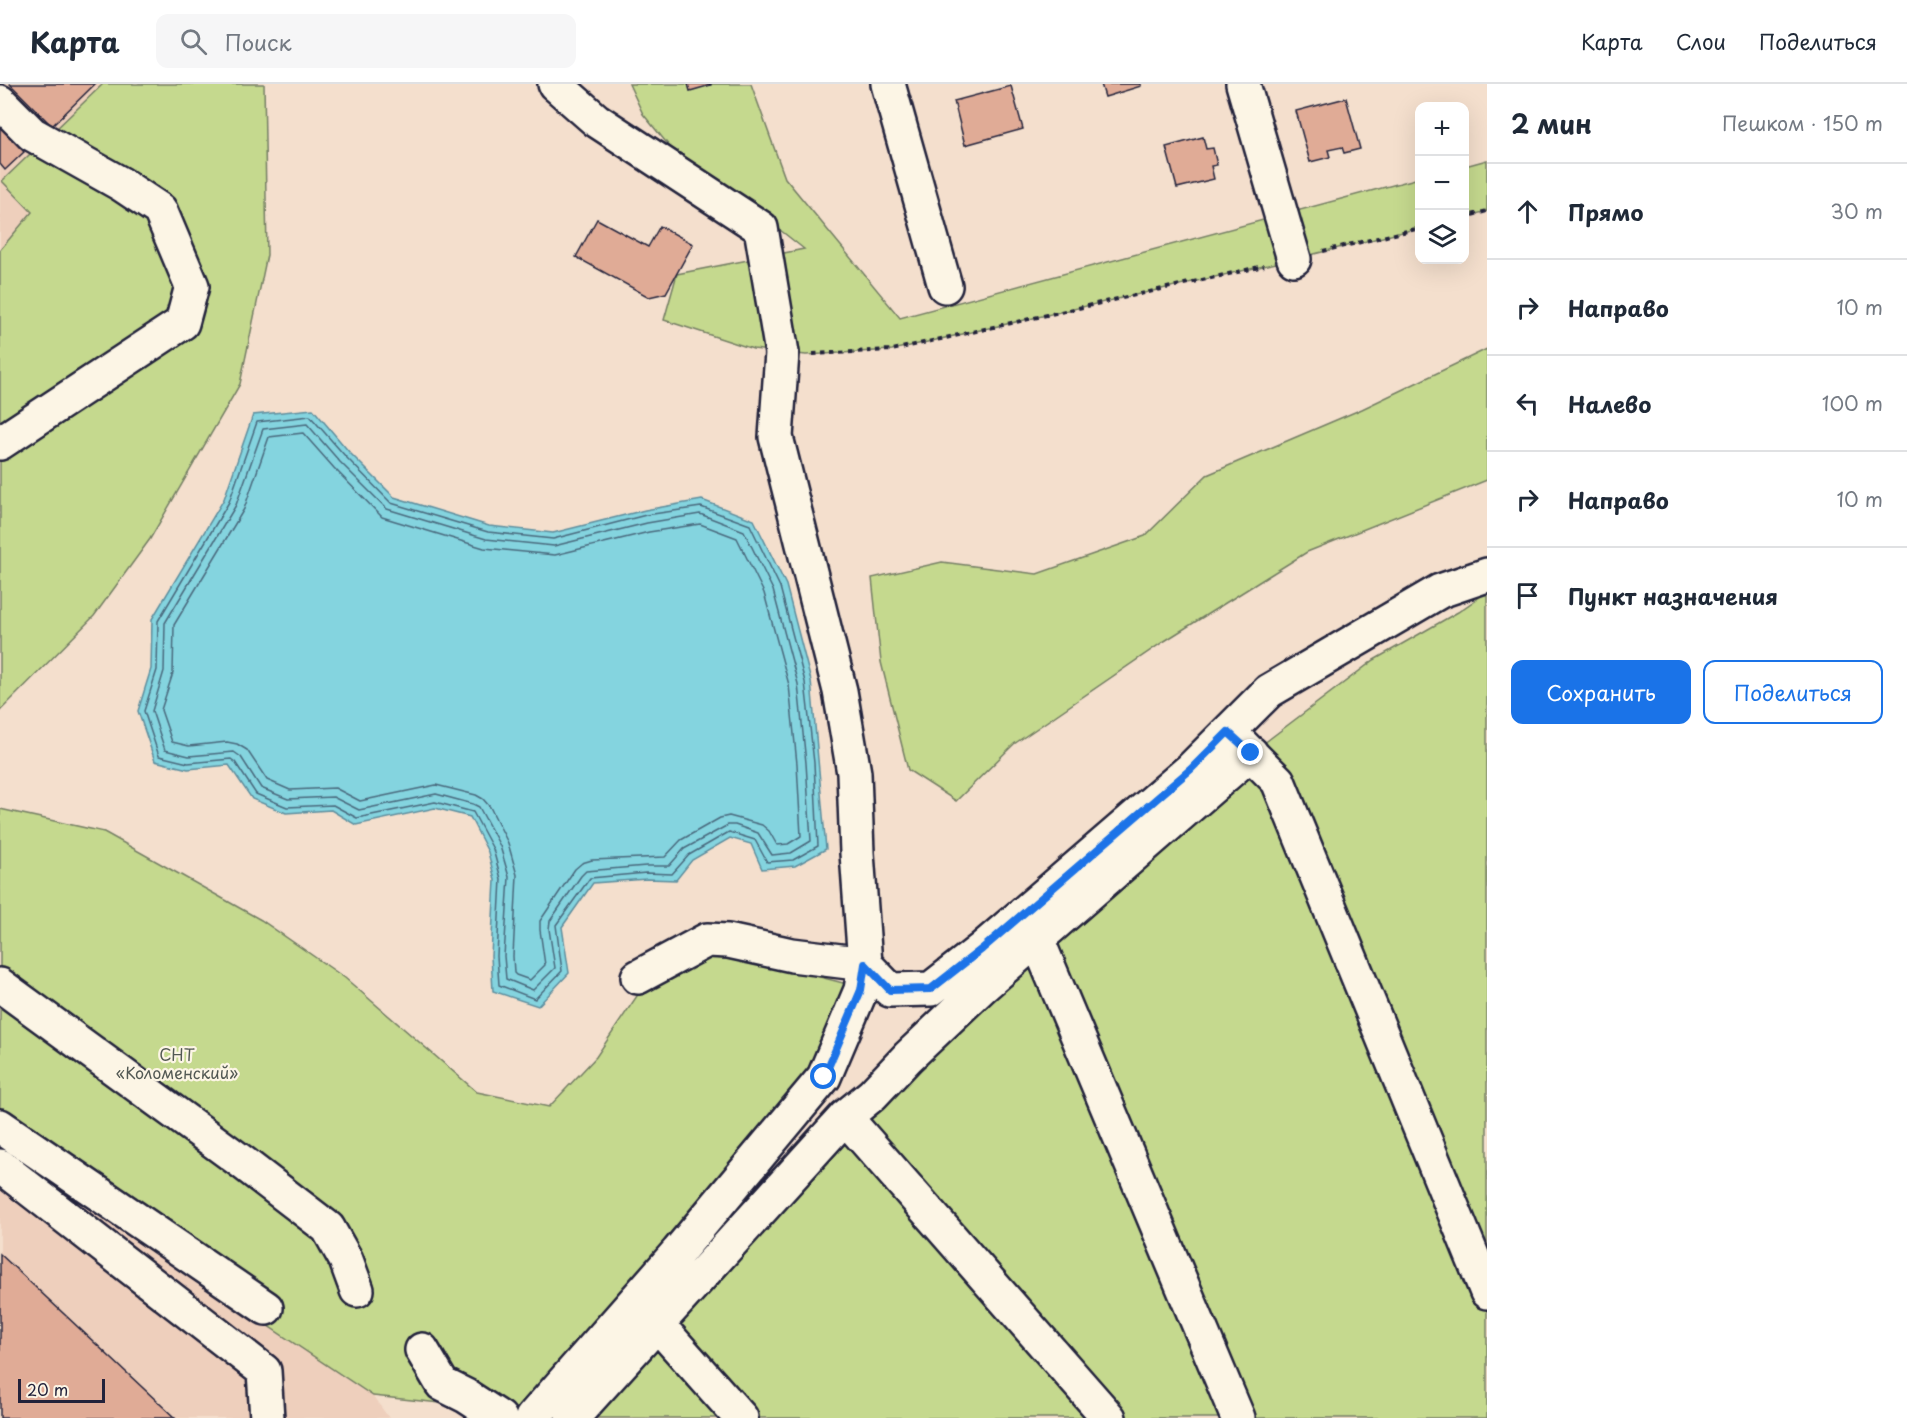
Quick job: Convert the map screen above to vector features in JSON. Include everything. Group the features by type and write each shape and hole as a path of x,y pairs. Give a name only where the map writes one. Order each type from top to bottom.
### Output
{"street":[{"path":"532,1418 678,1252 824,1077 861,990 865,964 854,773 840,691 776,437 782,353 761,228 596,120 555,84"},
{"path":"888,84 945,286"},
{"path":"1243,84 1294,259"},
{"path":"0,102 32,134 121,184 160,210 192,286 182,322 0,443"},
{"path":"572,1418 845,1117 872,1095 946,1019 1037,939 1240,743 1269,691 1440,591 1478,585"},
{"path":"638,977 706,940 728,941 792,955 865,964 890,990 931,989 982,949 1191,769 1240,743"},
{"path":"1240,743 1278,781 1487,1292"},
{"path":"1037,939 1238,1418"},
{"path":"0,985 242,1162 328,1228 346,1260 357,1290"},
{"path":"845,1117 1109,1418"},
{"path":"0,1126 266,1308"},
{"path":"0,1166 264,1371 267,1418"},
{"path":"657,1324 741,1418"},
{"path":"422,1350 442,1384 500,1418"}],"path":[{"path":"1469,216 1487,211"},
{"path":"782,353 806,355 892,350 1294,259 1415,229"}],"shaded area":[{"path":"0,84 103,84 2,181 33,212 0,250"},
{"path":"0,1147 373,1396 389,1418 0,1418"}],"green space":[{"path":"103,84 264,84 267,255 240,384 150,539 94,616 0,711 0,250 32,212 2,181"},
{"path":"629,84 751,84 785,178 900,318 1415,179 1415,229 1294,259 892,350 806,355 753,349 664,320 677,274 804,249 755,210 679,158 643,114"},
{"path":"1487,160 1487,211 1469,216 1469,210 1469,165"},
{"path":"1487,349 1487,480 1307,552 1163,642 1014,744 956,801 908,770 881,662 872,578 942,562 1037,574 1145,536 1207,475 1362,409"},
{"path":"1487,592 1487,1418 572,1418 709,1266 1251,753 1374,660 1458,612"},
{"name":"СНТ «Коломенский»","path":"0,809 104,832 261,920 345,978 477,1092 549,1107 596,1057 645,984 707,948 851,985 804,1093 514,1418 460,1405 373,1396 0,1147"}],"water":[{"path":"313,409 350,453 394,497 489,526 553,533 645,510 702,500 754,520 786,585 811,681 826,849 795,866 762,869 751,844 730,838 692,860 676,880 647,879 593,883 562,927 569,973 538,1006 493,991 491,956 495,880 488,852 470,817 435,808 356,825 331,810 286,813 252,799 229,765 188,769 155,761 138,711 151,669 152,619 224,499 253,415"}],"building":[{"path":"10,84 95,84 52,126"},
{"path":"688,84 711,84 711,85 690,91"},
{"path":"1101,84 1141,84 1141,86 1105,97"},
{"path":"1011,86 1023,129 965,145 954,101"},
{"path":"1346,98 1360,149 1344,153 1342,147 1328,150 1330,157 1310,162 1296,111"},
{"path":"0,126 24,152 5,170 0,164"},
{"path":"1203,137 1206,149 1213,148 1217,165 1211,166 1214,179 1177,188 1166,147"},
{"path":"597,219 648,247 660,226 693,244 666,293 649,297 576,257"},
{"path":"0,1254 175,1418 0,1418"}],"route":[{"path":"824,1077 861,990 865,964 890,990 931,989 982,949 1191,769 1228,732 1251,753"}]}
